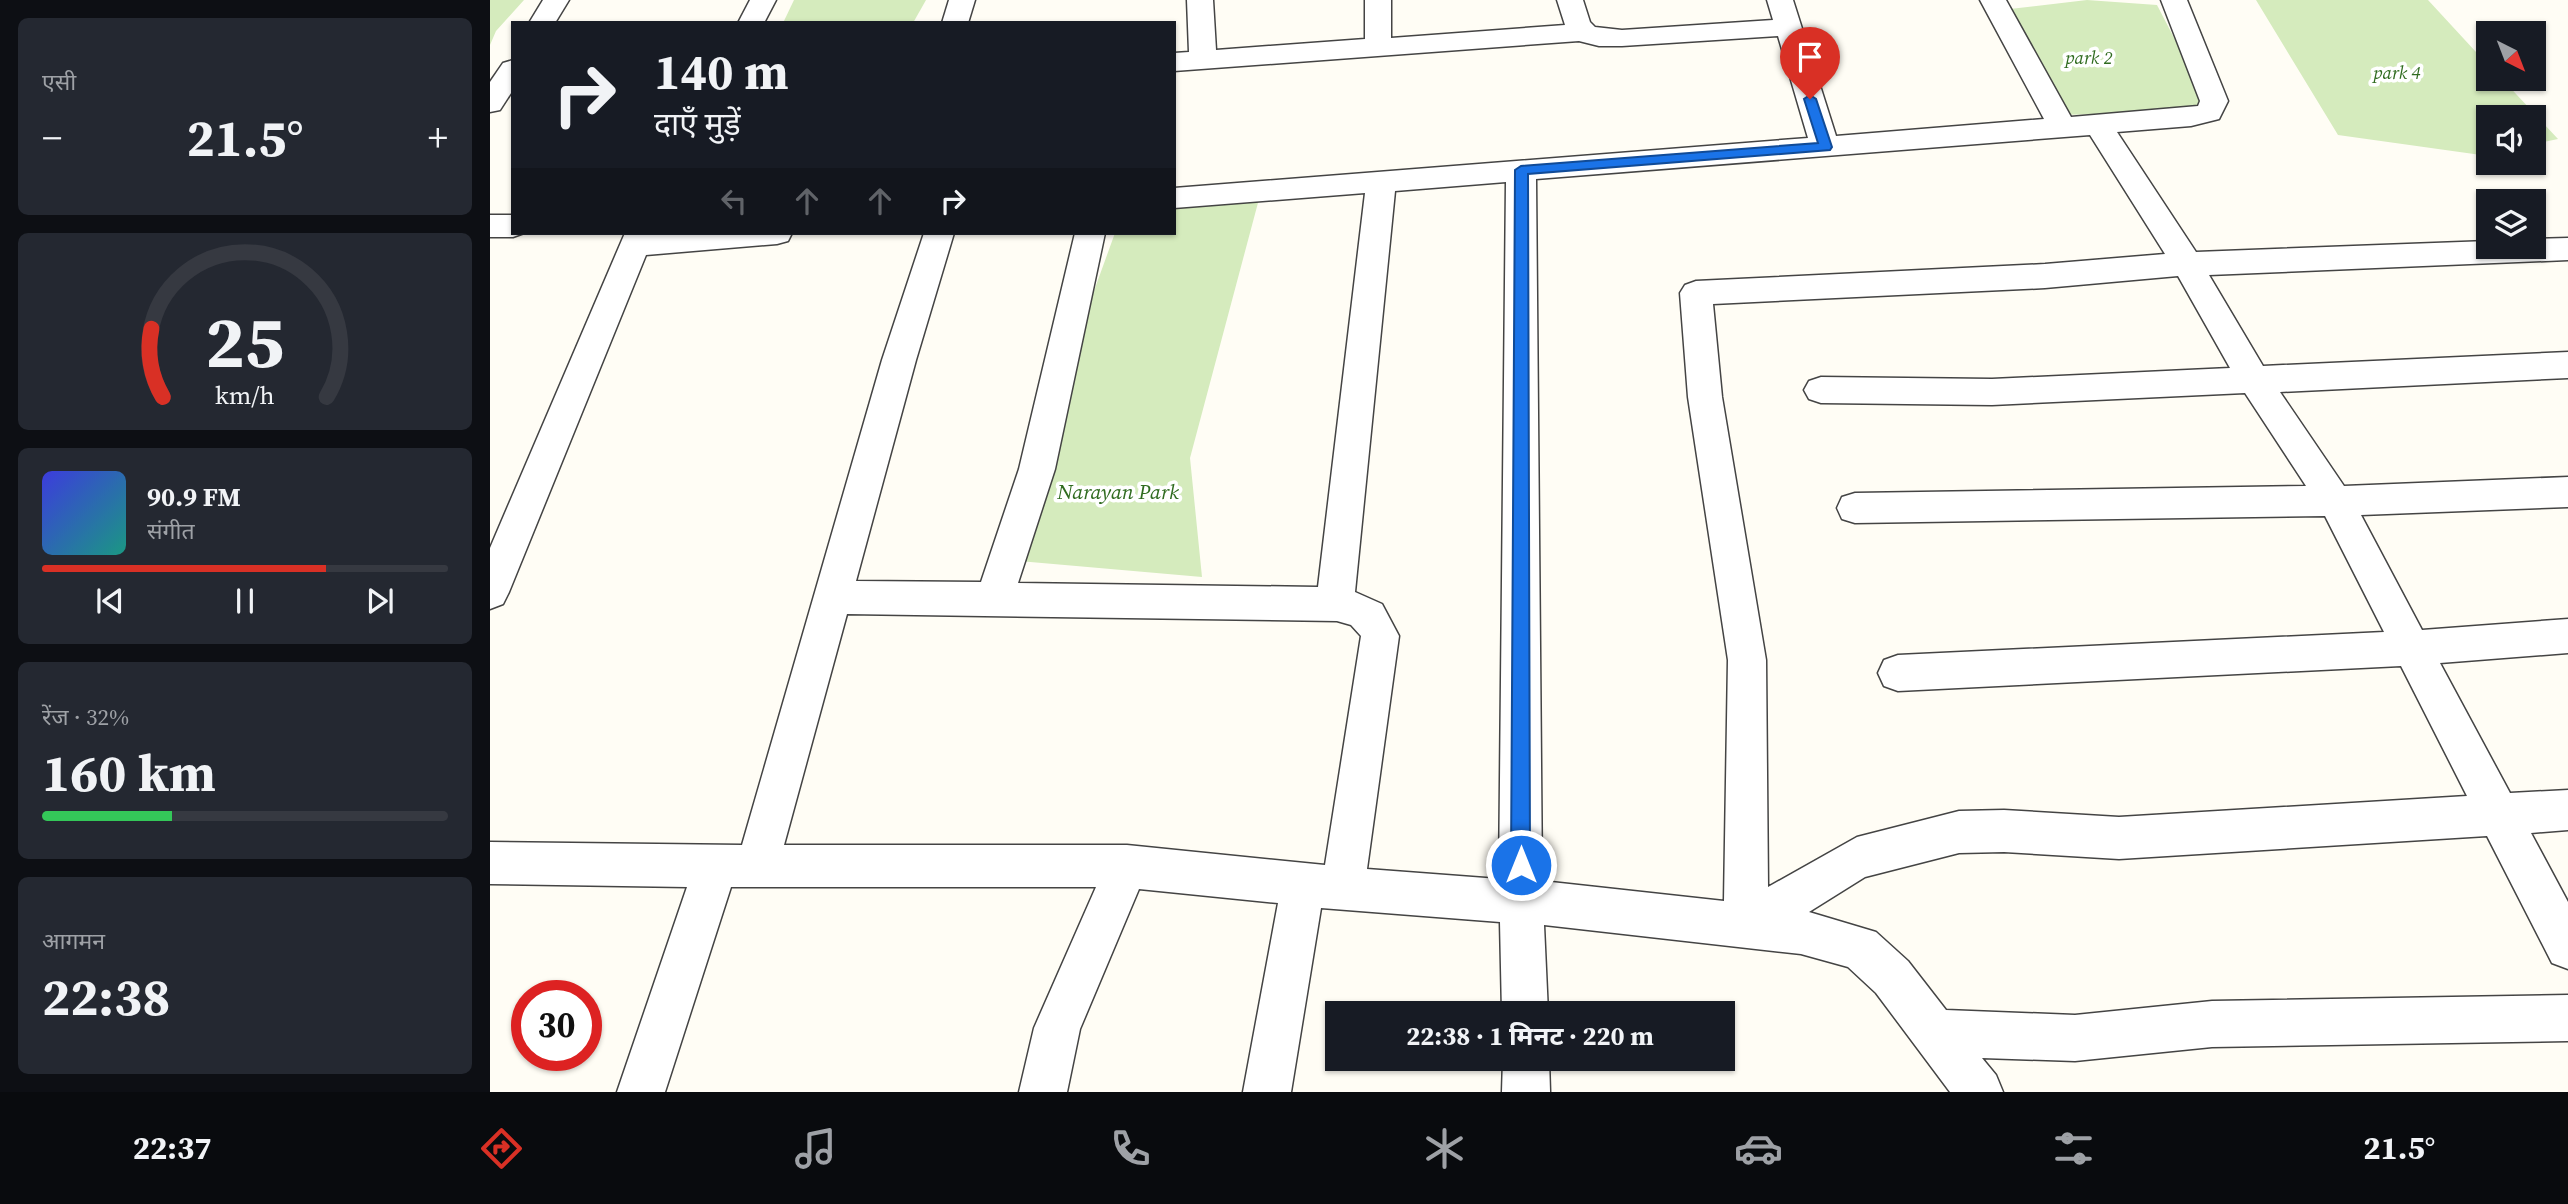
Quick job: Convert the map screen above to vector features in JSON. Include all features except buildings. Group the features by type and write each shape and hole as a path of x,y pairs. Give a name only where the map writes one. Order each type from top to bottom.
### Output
{"street":[{"path":"543,21 556,0"},
{"path":"752,21 763,0"},
{"path":"956,21 962,0"},
{"path":"1200,0 1203,60"},
{"path":"1378,0 1378,48"},
{"path":"1570,0 1576,25 1582,32"},
{"path":"1780,0 1825,147"},
{"path":"1993,0 2081,126 2187,264 2253,378 2335,501 2568,947"},
{"path":"1176,198 2191,117 2209,112 2214,101 2174,0"},
{"path":"1176,62 1582,32 1596,37 1622,38 1788,27"},
{"path":"492,96 511,72"},
{"path":"1521,170 1521,865 1525,1001"},
{"path":"1337,604 1337,580 1381,181"},
{"path":"490,226 511,226"},
{"path":"490,592 637,239 730,235"},
{"path":"641,1092 736,866 831,597 899,360 938,235"},
{"path":"994,600 1037,469 1090,235"},
{"path":"1746,925 1747,660 1705,397 1696,293 2045,276 2187,264 2568,248"},
{"path":"1821,390 1992,392 2568,365"},
{"path":"1855,508 2335,501 2568,492"},
{"path":"831,597 1337,604 1367,612 1380,636 1323,886 1267,1092"},
{"path":"1898,673 2410,648 2568,635"},
{"path":"1746,925 1857,858 1959,832 2004,831 2119,838 2568,810"},
{"path":"490,863 1127,866 1323,886 1584,906 1801,932 1860,948 1892,977 1979,1092"},
{"path":"1043,1092 1057,1028 1127,866"},
{"path":"1934,1033 2075,1038 2212,1024 2568,1018"},
{"path":"1525,1071 1526,1092"}],"green space":[{"path":"490,0 524,0 496,31 490,45"},
{"path":"794,0 926,0 914,21 784,21"},
{"name":"park 2","path":"2087,0 2157,5 2210,107 2128,114 2041,115 2010,9"},
{"name":"park 4","path":"2256,0 2428,0 2476,52 2476,91 2513,91 2526,105 2476,105 2476,154 2338,135"},
{"name":"park 4","path":"2546,126 2558,139 2546,142"},
{"name":"Narayan Park","path":"1259,199 1190,458 1202,577 1019,561 1074,346 1114,235 1176,235 1176,201"}],"route":[{"path":"1521,865 1521,170 1825,147 1810,99"}]}
